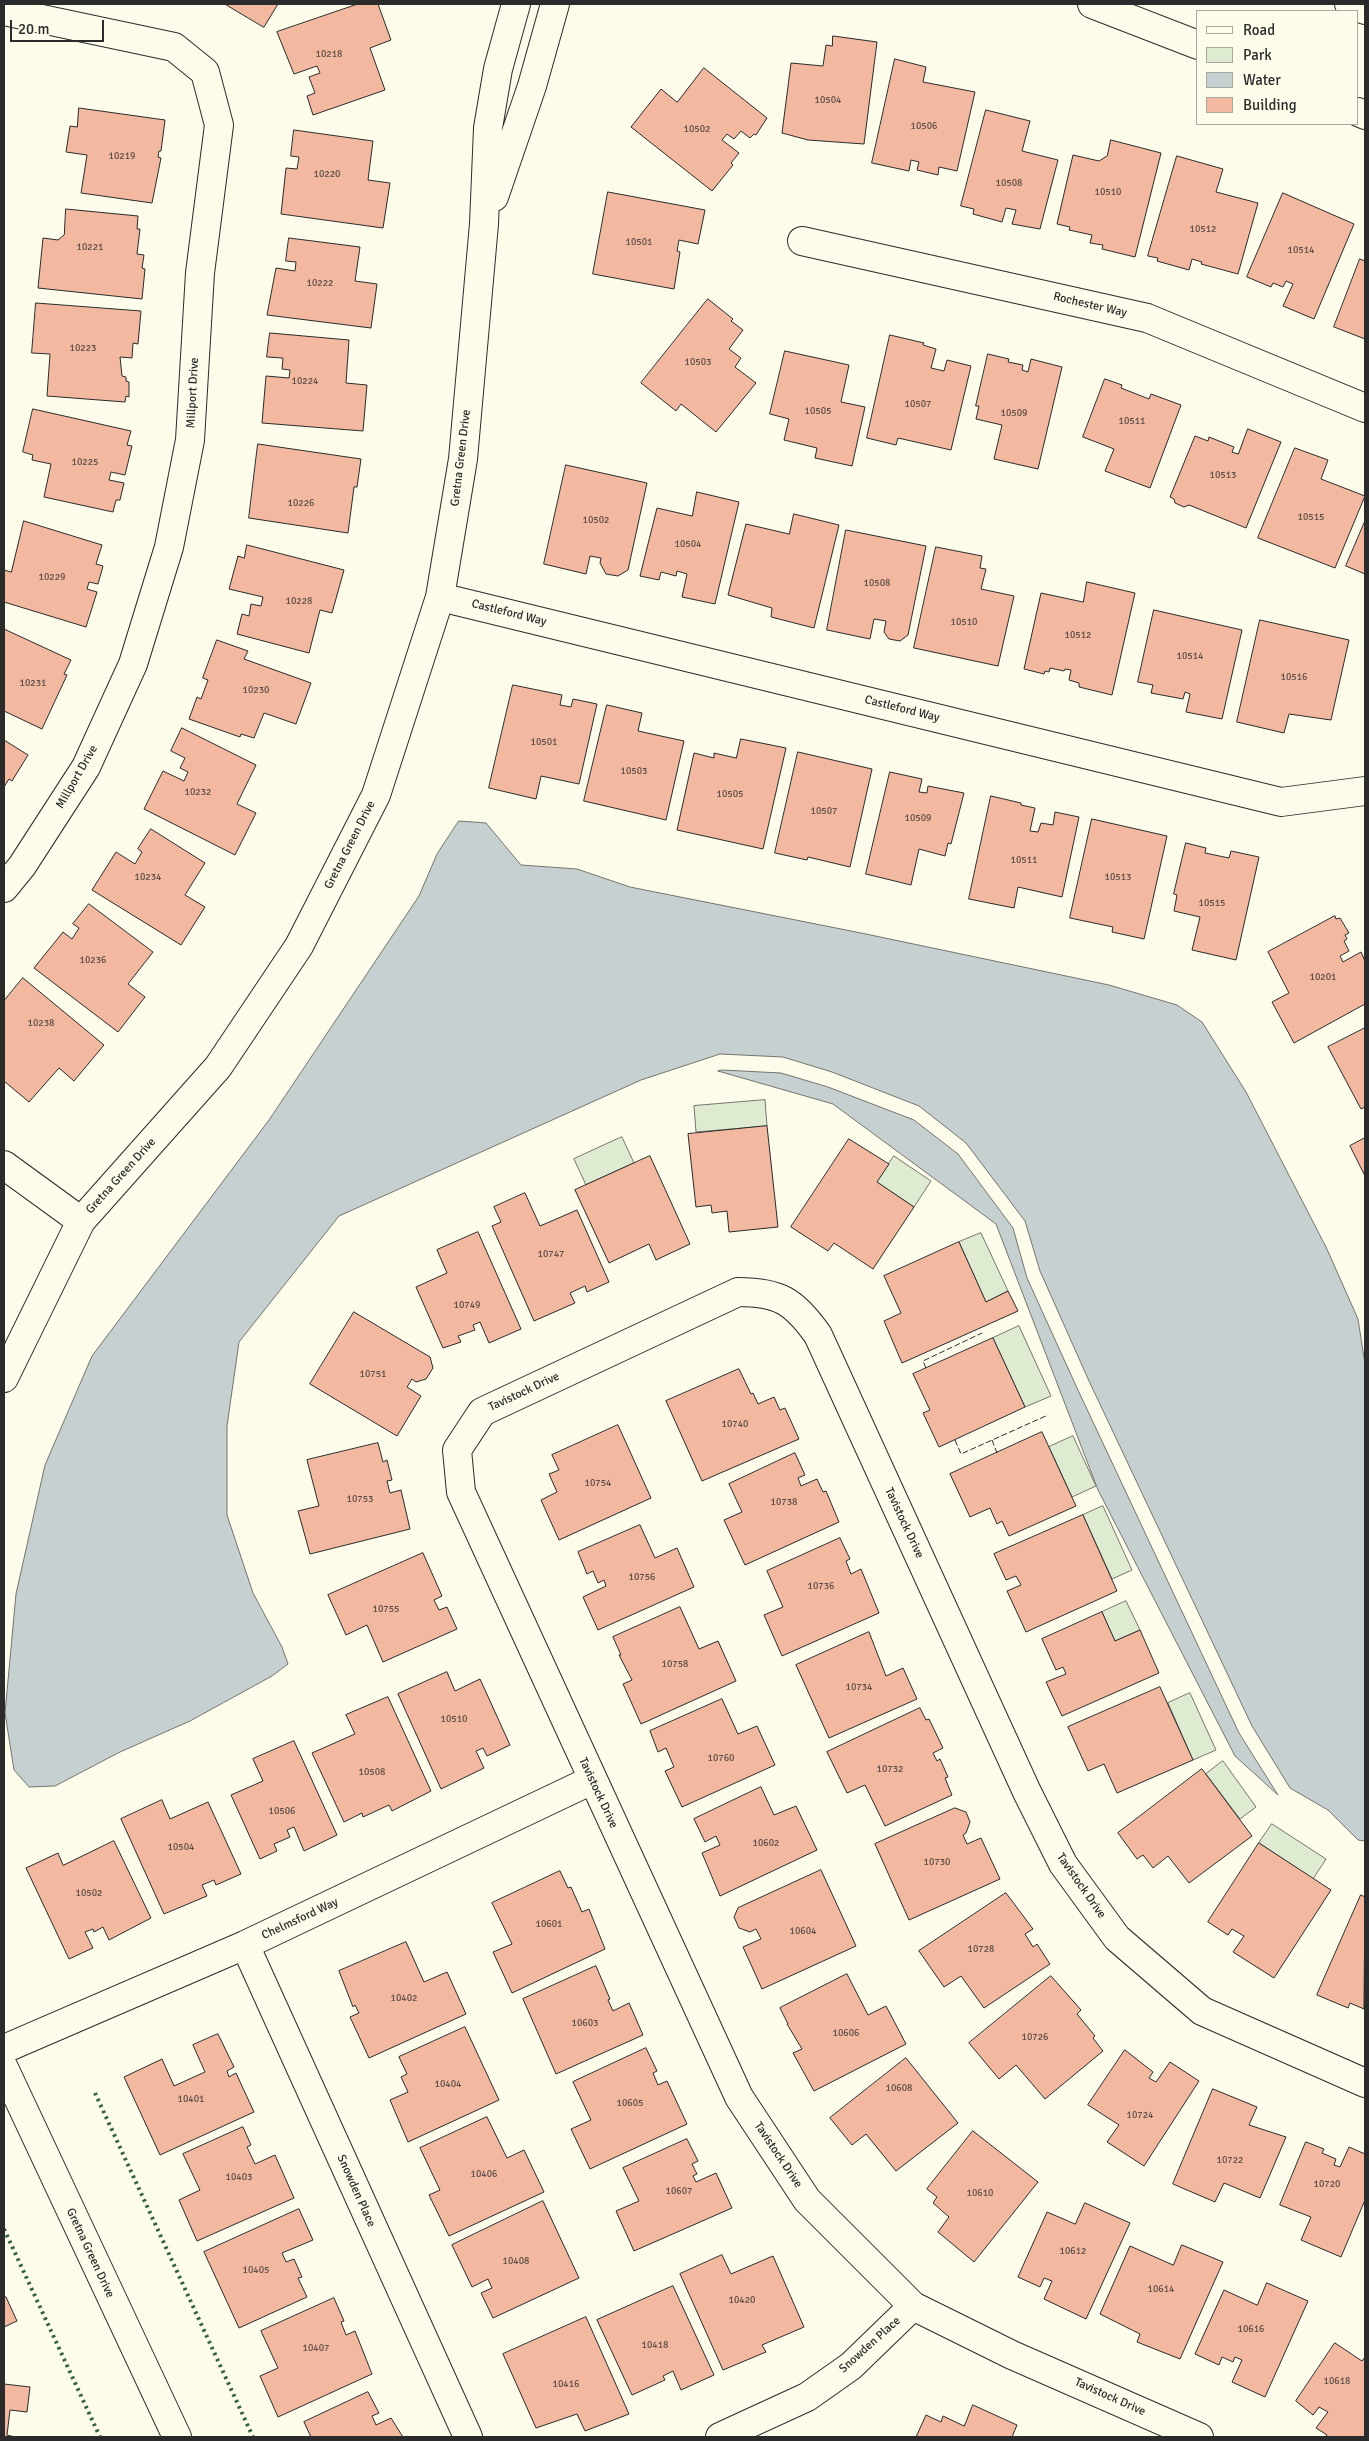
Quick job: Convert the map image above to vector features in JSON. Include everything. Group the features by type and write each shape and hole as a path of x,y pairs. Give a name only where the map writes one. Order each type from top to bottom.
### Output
{"street":[{"name":"Gretna Green Drive","path":"4,1378 81,1221 218,1067 298,946 376,795 440,597 463,459 484,224 488,128 498,69 516,4"},
{"name":"Gretna Green Drive","path":"484,224 532,86 555,4"},
{"path":"1092,4 1196,44"},
{"path":"1349,4 1365,10"},
{"name":"Millport Drive","path":"4,11 174,47 205,72 219,125 200,273 190,440 169,547 133,664 86,767 22,866 4,888"},
{"name":"Rochester Way","path":"802,241 1147,318 1365,408"},
{"name":"Castleford Way","path":"440,597 1281,802 1365,794"},
{"path":"4,1165 81,1221"},
{"name":"Tavistock Drive","path":"1199,2437 1012,2355 913,2306 807,2200 739,2097 461,1492 457,1450 482,1412 738,1292 765,1292 784,1300 804,1316 818,1335 1027,1792 1063,1864 1117,1938 1202,2011 1365,2083"},
{"name":"Chelmsford Way","path":"4,2049 245,1945 592,1780"},
{"name":"Snowden Place","path":"245,1945 468,2437"},
{"name":"Gretna Green Drive","path":"4,2068 177,2437"},
{"name":"Snowden Place","path":"720,2437 807,2397 850,2366 913,2306"}],"green space":[{"path":"765,1100 767,1126 696,1132 694,1106"},
{"path":"622,1137 634,1163 586,1185 574,1159"},
{"path":"894,1156 931,1181 914,1207 877,1182"},
{"path":"981,1233 1008,1291 986,1302 959,1242"},
{"path":"1019,1326 1051,1396 1025,1407 993,1338"},
{"path":"1073,1436 1096,1486 1072,1497 1049,1447"},
{"path":"1103,1506 1132,1570 1112,1579 1083,1515"},
{"path":"1126,1601 1140,1630 1115,1641 1102,1612"},
{"path":"1190,1693 1216,1750 1193,1760 1168,1703"},
{"path":"1223,1761 1256,1807 1240,1819 1206,1774"},
{"path":"1272,1824 1326,1859 1313,1879 1259,1843"}],"water":[{"path":"459,821 486,823 521,865 577,869 630,887 1109,985 1177,1005 1202,1022 1246,1092 1326,1247 1358,1319 1365,1364 1365,1841 1358,1840 1328,1810 1290,1788 1252,1726 1089,1381 1040,1271 1025,1221 966,1143 919,1106 832,1072 783,1057 720,1054 641,1080 339,1216 239,1342 227,1426 227,1515 253,1593 282,1647 288,1664 272,1676 190,1721 120,1752 55,1786 29,1787 14,1770 5,1713 16,1594 45,1465 92,1356 269,1120 419,896 437,854"},
{"path":"718,1071 781,1073 828,1087 914,1120 958,1154 1013,1228 1027,1278 1077,1388 1239,1733 1278,1795 1235,1756 1098,1490 996,1224 833,1104"}],"building":[{"path":"225,4 278,4 264,27"},
{"path":"358,4 378,4 391,40 370,48 385,90 313,115 307,96 315,93 309,77 320,73 317,66 294,74 277,32"},
{"path":"833,36 877,42 864,144 808,140 782,133 791,63 823,66 826,45 832,46"},
{"path":"895,59 926,67 923,82 975,92 957,171 939,167 938,175 917,170 919,162 911,160 909,171 872,163"},
{"path":"704,68 767,118 756,135 754,134 750,138 741,131 734,139 727,134 722,140 739,153 731,163 733,165 712,191 631,127 661,89 677,102"},
{"path":"79,108 165,120 161,151 159,151 158,157 161,158 152,203 81,193 87,155 66,152 70,126 77,127"},
{"path":"986,110 1030,121 1022,151 1058,160 1040,229 1012,224 1016,210 1006,208 1002,222 973,214 974,209 961,206"},
{"path":"294,130 373,141 368,180 390,183 383,228 281,214 286,168 297,169 299,157 291,156"},
{"path":"1111,140 1161,153 1135,257 1102,249 1103,245 1090,243 1092,235 1069,230 1070,227 1057,224 1073,155 1099,161 1107,156"},
{"path":"1177,156 1223,169 1216,192 1258,203 1238,274 1201,264 1202,262 1192,259 1189,270 1157,261 1158,258 1148,256"},
{"path":"608,192 705,210 698,244 679,240 677,251 680,252 674,289 593,274"},
{"path":"1283,193 1354,224 1314,319 1283,306 1293,284 1286,281 1283,287 1273,283 1271,287 1247,277"},
{"path":"66,209 138,216 137,229 140,229 137,254 144,255 142,268 145,269 142,299 38,288 43,238 58,240 64,235"},
{"path":"289,238 360,247 355,281 377,284 371,328 267,315 276,268 295,271 296,262 286,261"},
{"path":"1360,259 1365,261 1365,339 1334,327"},
{"path":"708,299 733,319 731,321 743,330 729,349 741,358 735,367 756,383 716,432 681,404 676,411 641,383"},
{"path":"36,303 141,311 138,344 133,343 132,358 120,357 122,376 126,377 126,381 129,382 129,397 126,396 125,402 47,396 50,354 32,353"},
{"path":"270,333 349,340 346,383 367,385 363,431 262,423 266,376 289,378 290,370 282,369 283,358 267,357"},
{"path":"890,335 924,343 923,345 936,349 931,368 944,371 947,360 971,366 951,450 898,438 896,445 867,438"},
{"path":"785,351 849,365 841,402 865,407 852,466 815,458 817,448 784,440 789,419 770,414"},
{"path":"988,354 1009,359 1008,362 1023,365 1022,370 1028,372 1031,359 1062,367 1038,469 994,459 1002,425 976,419 979,406 976,406"},
{"path":"1105,379 1122,385 1121,388 1149,399 1151,394 1181,405 1150,488 1105,471 1114,449 1083,437"},
{"path":"33,409 131,431 127,445 132,446 125,475 111,472 109,480 124,483 120,500 116,500 113,512 44,497 51,464 32,460 33,455 23,452"},
{"path":"1248,429 1281,442 1246,528 1189,505 1184,507 1175,503 1174,499 1170,497 1195,436 1208,441 1209,437 1234,447 1232,452 1238,454"},
{"path":"258,444 361,459 357,487 354,487 348,533 249,518"},
{"path":"1295,448 1328,460 1321,479 1365,496 1335,568 1258,538"},
{"path":"566,465 647,483 628,570 618,576 606,574 600,563 601,558 590,556 586,574 544,564"},
{"path":"697,492 739,502 715,604 682,597 687,574 677,571 676,576 661,572 659,580 640,576 657,508 692,516"},
{"path":"794,514 839,525 814,628 771,617 772,608 728,595 746,524 789,534"},
{"path":"24,521 102,545 96,564 103,566 98,584 89,582 87,589 97,592 86,627 4,602 4,570 11,572"},
{"path":"1365,521 1365,574 1346,566"},
{"path":"846,530 926,546 908,635 900,641 889,639 884,632 886,621 874,619 870,639 827,630"},
{"path":"247,545 344,570 332,613 320,610 309,653 237,634 242,614 249,616 251,604 261,606 263,597 229,589 238,556 244,558"},
{"path":"936,547 982,556 980,568 986,569 981,589 1014,596 998,666 914,648"},
{"path":"1087,582 1135,593 1112,695 1079,687 1079,683 1069,680 1071,670 1065,669 1064,671 1050,668 1049,672 1045,671 1044,674 1024,669 1041,593 1083,602"},
{"path":"1154,610 1242,630 1222,719 1186,712 1190,694 1185,692 1183,699 1151,693 1153,685 1138,682"},
{"path":"1260,620 1349,640 1331,720 1289,714 1284,733 1237,722"},
{"path":"4,629 71,660 64,674 67,675 42,729 4,711"},
{"path":"217,640 248,651 244,659 311,683 296,724 264,713 254,738 241,734 240,737 189,719 197,697 201,699 208,680 203,678"},
{"path":"513,685 562,695 560,705 571,707 573,699 597,704 579,784 541,776 536,799 489,788"},
{"path":"607,705 642,713 638,731 684,741 666,820 584,801"},
{"path":"182,728 256,765 237,804 256,813 235,855 144,809 163,771 184,781 188,772 180,768 185,758 171,751"},
{"path":"741,739 786,748 763,849 677,830 694,753 714,758 714,753 736,758"},
{"path":"4,740 28,755 12,781 9,779 4,787"},
{"path":"798,752 872,769 850,867 808,857 807,860 775,853"},
{"path":"890,772 922,779 919,792 927,793 928,786 964,793 951,844 948,843 945,856 919,849 911,885 866,874"},
{"path":"991,796 1035,808 1030,831 1038,832 1041,823 1053,825 1055,812 1079,817 1062,897 1018,887 1014,908 969,899"},
{"path":"1092,819 1167,836 1144,939 1112,932 1113,927 1070,918"},
{"path":"151,829 205,863 185,895 205,907 181,945 92,890 116,852 135,864 142,852 138,849"},
{"path":"1186,843 1206,848 1205,853 1229,858 1231,851 1259,857 1236,960 1192,950 1200,917 1174,911 1177,895 1174,894"},
{"path":"89,904 153,952 128,984 145,997 118,1032 34,968 63,932 72,939 79,928 73,924"},
{"path":"1335,916 1336,919 1340,918 1349,933 1345,935 1347,939 1344,941 1349,951 1340,956 1343,962 1361,952 1365,961 1365,1004 1294,1043 1272,1002 1289,993 1268,952"},
{"path":"23,978 104,1045 74,1081 59,1068 29,1102 4,1081 4,1001"},
{"path":"1365,1028 1365,1107 1361,1109 1328,1047"},
{"path":"767,1126 778,1227 729,1232 727,1211 712,1213 711,1205 696,1207 688,1134"},
{"path":"1365,1138 1365,1176 1350,1146"},
{"path":"849,1139 889,1164 877,1182 914,1207 873,1269 834,1243 828,1251 791,1227"},
{"path":"650,1156 690,1244 656,1260 649,1244 609,1263 575,1190"},
{"path":"525,1193 540,1226 577,1210 609,1282 587,1292 585,1286 570,1293 575,1303 534,1321 492,1226 501,1222 494,1207"},
{"path":"478,1232 521,1329 489,1343 480,1322 473,1325 475,1330 458,1336 461,1342 443,1348 416,1287 447,1273 437,1250"},
{"path":"959,1242 986,1302 1008,1291 1018,1311 902,1363 884,1321 901,1313 884,1276"},
{"path":"354,1312 430,1357 433,1368 426,1379 416,1382 412,1379 407,1387 421,1396 397,1436 310,1384"},
{"path":"993,1338 1025,1407 939,1447 923,1413 930,1410 913,1374"},
{"path":"739,1369 758,1404 774,1397 780,1410 785,1408 799,1439 702,1481 666,1401"},
{"path":"618,1425 651,1498 559,1540 541,1500 557,1492 549,1474 559,1470 552,1455"},
{"path":"1042,1432 1076,1506 1009,1536 1002,1521 997,1524 990,1508 970,1517 950,1474"},
{"path":"378,1443 383,1462 387,1460 392,1480 387,1481 390,1493 401,1490 410,1529 310,1554 298,1511 319,1506 307,1460"},
{"path":"795,1453 805,1475 798,1478 801,1486 817,1479 823,1492 826,1491 839,1522 745,1565 724,1520 742,1512 729,1484"},
{"path":"1083,1515 1117,1591 1026,1632 1007,1591 1021,1585 1016,1576 1006,1580 994,1554"},
{"path":"640,1525 655,1558 677,1548 694,1587 598,1630 583,1597 606,1586 604,1580 598,1583 593,1571 587,1574 578,1552"},
{"path":"840,1538 850,1559 846,1561 851,1574 861,1569 879,1613 782,1656 764,1615 783,1607 767,1571"},
{"path":"423,1553 442,1596 434,1600 439,1610 447,1607 457,1629 383,1662 367,1625 346,1635 328,1595"},
{"path":"680,1607 699,1649 718,1641 736,1681 641,1724 623,1684 632,1680 619,1655 621,1655 613,1637"},
{"path":"1102,1612 1115,1641 1140,1630 1159,1673 1062,1716 1046,1682 1066,1674 1063,1667 1056,1670 1042,1639"},
{"path":"869,1632 886,1676 903,1668 917,1699 829,1738 796,1665"},
{"path":"447,1672 455,1691 480,1679 510,1745 487,1756 483,1748 476,1751 484,1768 441,1789 398,1694"},
{"path":"1160,1687 1193,1760 1117,1793 1104,1764 1088,1771 1068,1727"},
{"path":"388,1697 431,1791 392,1811 389,1805 363,1817 362,1813 344,1822 312,1753 355,1734 346,1715"},
{"path":"722,1699 738,1734 757,1726 775,1765 682,1807 665,1771 674,1767 666,1748 658,1752 650,1731"},
{"path":"920,1708 926,1720 929,1719 943,1748 933,1753 937,1761 940,1759 948,1777 945,1778 952,1795 885,1826 865,1785 847,1793 827,1752"},
{"path":"294,1741 337,1835 304,1851 294,1827 287,1830 290,1837 274,1844 277,1851 260,1859 231,1795 263,1781 253,1759"},
{"path":"1202,1769 1252,1836 1189,1883 1168,1856 1153,1868 1143,1855 1137,1859 1118,1833"},
{"path":"761,1787 774,1815 796,1806 817,1850 720,1896 702,1853 720,1845 716,1836 705,1842 694,1819"},
{"path":"162,1800 170,1819 208,1802 241,1874 216,1885 214,1880 202,1885 207,1896 164,1914 121,1819"},
{"path":"955,1808 966,1812 970,1822 966,1833 963,1835 967,1844 981,1838 1000,1879 909,1920 875,1844"},
{"path":"114,1841 151,1918 109,1940 103,1927 94,1932 93,1929 85,1932 93,1948 69,1959 26,1868 58,1853 63,1865"},
{"path":"1259,1843 1331,1890 1274,1978 1233,1952 1244,1936 1232,1929 1228,1935 1208,1922"},
{"path":"821,1870 856,1946 762,1989 743,1947 761,1939 756,1929 750,1932 739,1928 734,1917 738,1908"},
{"path":"560,1871 568,1888 571,1887 582,1912 589,1909 605,1949 512,1993 493,1952 512,1944 492,1903"},
{"path":"1006,1893 1033,1929 1025,1934 1033,1947 1037,1944 1050,1964 984,2008 961,1976 944,1987 919,1951"},
{"path":"1361,1895 1365,1897 1364,2009 1350,2003 1348,2008 1317,1995"},
{"path":"406,1942 424,1982 447,1972 466,2014 369,2058 350,2017 359,2013 355,2005 353,2007 339,1971"},
{"path":"596,1966 613,2011 629,2003 643,2035 556,2074 523,1999"},
{"path":"847,1974 868,2015 886,2006 906,2044 814,2091 793,2053 802,2049 780,2008"},
{"path":"1051,1976 1081,2010 1077,2014 1095,2036 1093,2038 1103,2051 1045,2099 1016,2065 999,2079 969,2043"},
{"path":"465,2027 499,2100 408,2142 390,2100 408,2092 401,2077 407,2074 399,2057"},
{"path":"218,2034 234,2067 227,2071 229,2077 236,2073 254,2112 160,2155 124,2077 162,2059 174,2086 205,2072 193,2045"},
{"path":"646,2048 657,2071 653,2073 658,2085 667,2081 687,2124 590,2169 571,2129 591,2120 573,2082"},
{"path":"1125,2050 1153,2072 1149,2078 1156,2082 1170,2062 1199,2081 1144,2166 1107,2142 1119,2125 1088,2105"},
{"path":"906,2058 958,2123 896,2171 866,2134 852,2145 830,2118"},
{"path":"1213,2089 1257,2107 1249,2125 1286,2137 1260,2198 1224,2183 1215,2202 1173,2184"},
{"path":"487,2117 507,2158 524,2150 544,2192 449,2236 429,2195 440,2190 420,2148"},
{"path":"243,2127 251,2145 247,2147 255,2164 275,2155 294,2198 197,2241 179,2200 200,2190 183,2154"},
{"path":"973,2131 1038,2182 974,2262 938,2232 949,2217 933,2203 937,2197 927,2189"},
{"path":"687,2139 698,2161 692,2164 697,2174 693,2176 696,2182 716,2173 732,2208 634,2251 616,2211 639,2201 623,2168"},
{"path":"1306,2142 1324,2149 1322,2153 1336,2159 1334,2165 1340,2167 1349,2147 1365,2154 1365,2200 1341,2257 1301,2240 1311,2217 1280,2205"},
{"path":"543,2201 579,2278 493,2318 481,2293 492,2288 488,2279 472,2287 452,2245"},
{"path":"1085,2203 1130,2223 1086,2319 1044,2299 1052,2281 1044,2278 1040,2287 1018,2277 1047,2212 1075,2224"},
{"path":"299,2209 313,2240 282,2253 286,2262 294,2259 302,2277 298,2278 307,2297 239,2328 204,2252"},
{"path":"1182,2245 1223,2262 1180,2359 1137,2342 1140,2334 1100,2314 1130,2246 1173,2265"},
{"path":"722,2255 731,2274 773,2256 804,2327 762,2345 766,2352 723,2370 680,2274"},
{"path":"1267,2283 1308,2301 1265,2397 1232,2382 1242,2360 1235,2357 1233,2362 1222,2357 1219,2365 1195,2354 1224,2290 1257,2305"},
{"path":"673,2286 714,2375 681,2390 673,2371 663,2376 665,2380 632,2395 597,2320"},
{"path":"6,2297 17,2321 4,2327 4,2298"},
{"path":"334,2298 344,2321 341,2322 346,2335 355,2331 372,2374 278,2417 260,2376 278,2368 261,2331"},
{"path":"586,2317 629,2414 585,2431 577,2414 536,2428 503,2354"},
{"path":"1335,2343 1362,2361 1365,2357 1365,2437 1326,2437 1327,2435 1316,2428 1328,2412 1319,2407 1313,2415 1296,2401"},
{"path":"4,2384 30,2387 27,2412 10,2410 7,2435 15,2437 4,2437"},
{"path":"368,2392 379,2413 372,2416 376,2425 391,2418 403,2437 311,2437 304,2422"},
{"path":"973,2405 1017,2425 1012,2437 916,2437 926,2415 941,2422 943,2416 964,2426"}],"hedge":[{"path":"95,2093 253,2437"},
{"path":"4,2229 100,2437"}],"fence":[{"path":"926,1368 923,1361 982,1333"},
{"path":"955,1440 961,1454 1048,1415"},
{"path":"992,1440 997,1453"}]}
